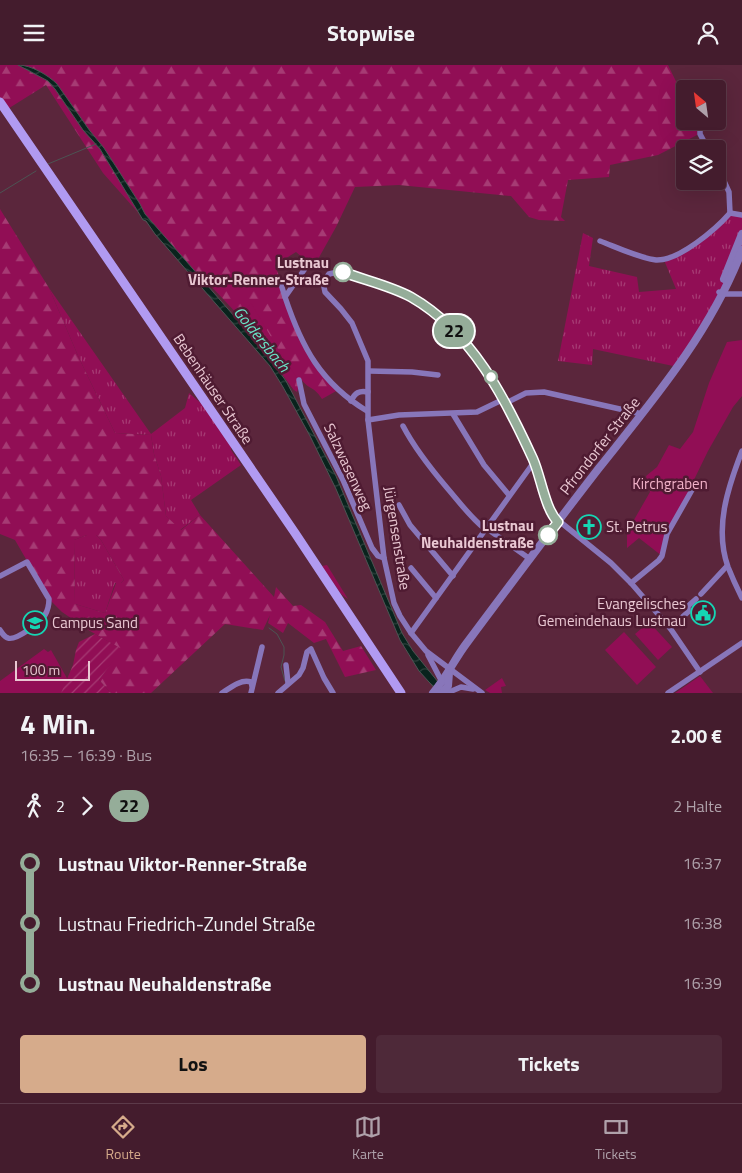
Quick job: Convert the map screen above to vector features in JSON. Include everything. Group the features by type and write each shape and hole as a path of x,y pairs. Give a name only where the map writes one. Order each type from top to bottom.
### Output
{"main road":[{"name":"Bebenhäuser Straße","path":"0,102 314,561 398,691"}],"street":[{"path":"600,241 654,260 664,260 704,239 730,213 729,192 726,185"},
{"path":"730,213 742,215"},
{"name":"Pfrondorfer Straße","path":"721,293 742,234"},
{"name":"Pfrondorfer Straße","path":"434,693 446,689 450,669 457,656 700,336 742,250"},
{"path":"285,297 309,263"},
{"name":"Jürgensenstraße","path":"446,689 426,651 411,633 394,603 384,558 367,411 369,371 356,329 325,292 323,282 329,274 342,271 408,296 428,307 444,321 486,370 505,401 534,462 552,514 558,522"},
{"path":"280,281 312,360 336,389 367,411"},
{"path":"721,293 740,294 742,287"},
{"path":"369,371 438,375"},
{"name":"Salzwasenweg","path":"299,380 304,404 343,480 372,548 378,556 384,558"},
{"path":"351,401 358,392 368,392"},
{"path":"368,420 398,415 477,412 526,393 544,393 642,414"},
{"path":"454,414 484,465 509,495"},
{"path":"403,426 412,443 433,471 469,513 486,528 530,559"},
{"path":"742,451 732,477 722,517 722,539 728,566 742,598"},
{"path":"411,633 534,462"},
{"path":"631,583 662,556 667,534 692,490"},
{"path":"399,505 410,525 453,575"},
{"path":"558,522 608,561 631,583 670,628 700,672"},
{"path":"0,576 27,562 49,599 46,613 31,628 10,639 0,629"},
{"path":"701,594 728,566"},
{"path":"411,568 436,598"},
{"path":"670,628 688,612 688,606 696,599"},
{"path":"668,693 742,643"},
{"path":"251,693 262,647"},
{"path":"278,693 299,675 307,652 311,649 333,693"},
{"name":"Jürgensenstraße","path":"426,651 480,692"},
{"path":"286,665 288,683"},
{"path":"436,669 450,669"},
{"path":"222,693 246,681 251,683 252,686"},
{"path":"446,689 461,687 480,692"}],"green space":[{"path":"0,65 668,65 676,81 676,130 697,130 697,135 687,140 676,140 676,146 658,155 610,165 609,177 568,180 561,217 565,221 539,220 529,217 511,196 399,185 355,187 317,261 312,260 309,263 296,252 275,265 303,342 338,390 322,399 301,379 297,392 294,390 241,318 210,285 189,270 103,173 46,85 6,110 0,102"},
{"path":"0,209 49,288 79,358 115,433 151,435 154,454 161,476 166,516 181,530 200,515 274,597 276,587 293,606 301,605 325,622 343,651 361,646 376,670 345,677 326,639 314,643 288,623 283,633 268,623 270,615 263,630 225,624 151,693 111,693 99,680 121,649 62,612 49,599 15,540 0,534","holes":["87,535 96,535 101,540 124,580 121,583 116,583 105,613 75,604 74,540"]},
{"path":"730,213 742,216 742,247 723,294 678,367 593,349 592,365 558,361 583,233 593,238 589,266 637,277 639,292 676,289 664,260 704,238"},
{"path":"49,288 151,434 185,408 189,393 203,405 231,446 231,450 241,465 191,500 200,515 180,530 166,516 161,476 154,454 151,435 115,433 79,358"},
{"path":"251,303 297,378 294,390 239,316"},
{"name":"Kirchgraben","path":"742,340 742,396 733,407 708,451 672,525 662,556 639,538 627,548 627,532 650,492 646,476 657,467 669,445 680,449 693,432 709,383 727,342"},
{"path":"87,535 96,535 101,540 124,580 121,583 115,583 105,613 75,604 74,540"},
{"path":"327,565 348,599 341,594 322,566"},
{"path":"649,622 672,647 658,660 635,634"},
{"path":"624,632 656,667 637,685 605,650"},
{"path":"95,634 122,649 99,680 111,693 61,693 73,665 79,642"},
{"path":"44,649 48,652 51,650 68,680 61,693 0,693 0,681"},
{"path":"700,676 713,693 675,693"},
{"path":"502,678 506,686 501,687 502,693 490,693 485,690"}],"water":[{"path":"18,65 39,71 57,84 104,148 145,214 262,348 286,381 336,476 402,633 413,651 447,693 439,693 419,671 400,640 336,489 310,436 270,366 155,234 146,221 143,220 100,149 83,130 55,89 48,81"}],"waterway":[{"path":"48,164 96,144"},
{"path":"0,193 36,171"},
{"path":"269,628 277,634 284,647 281,667 285,681"}],"bus line":[{"name":"22","path":"343,272 408,296 428,307 457,335 486,370 521,433 534,462 552,514 558,522 548,535"}],"place":[{"name":"Lustnau Viktor-Renner-Straße","path":"343,272"},
{"name":"St. Petrus","path":"589,527"},
{"name":"Lustnau Neuhaldenstraße","path":"548,535"},
{"name":"Evangelisches Gemeindehaus Lustnau","path":"703,613"},
{"name":"Campus Sand","path":"35,623"}],"water label":[{"name":"Goldersbach","path":"262,339"}]}
